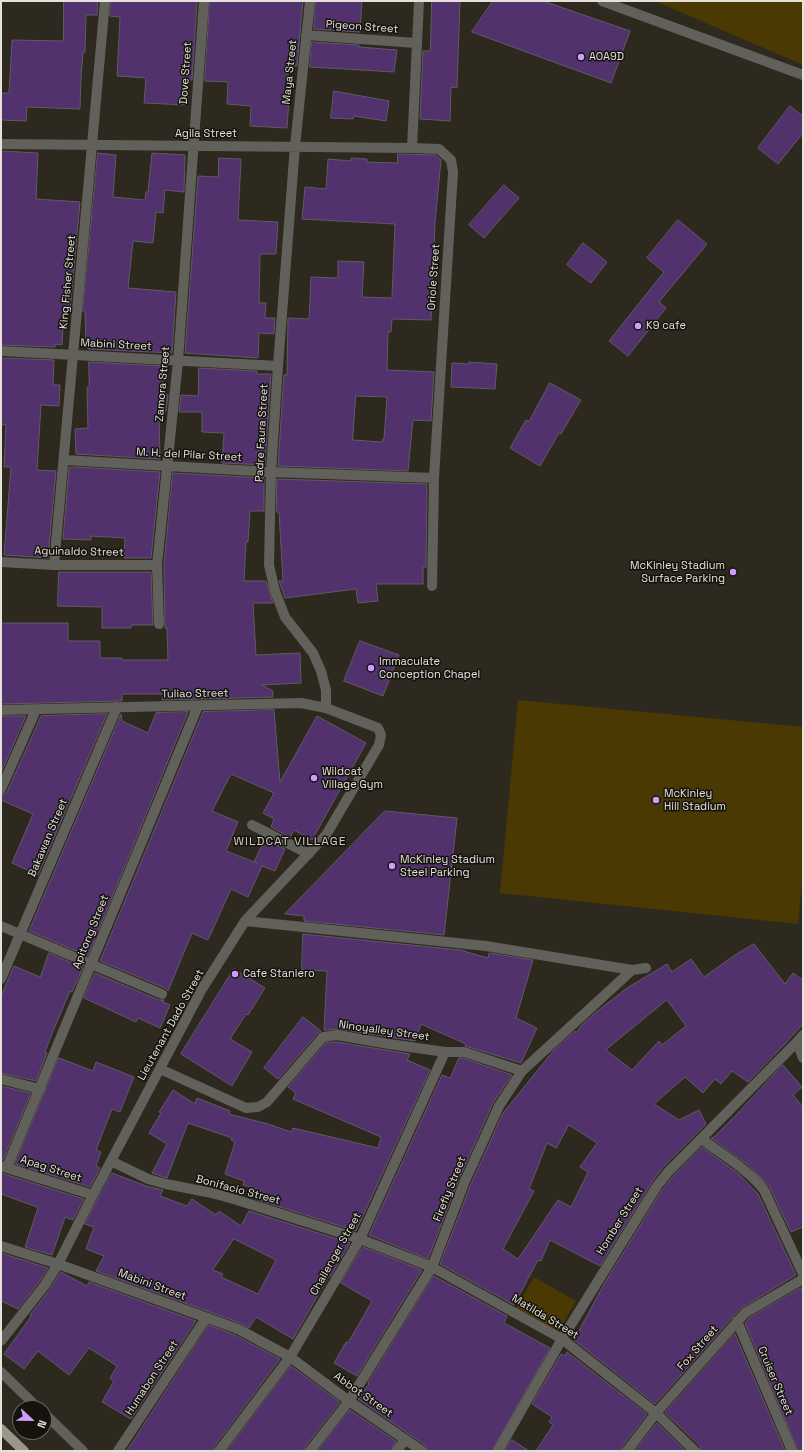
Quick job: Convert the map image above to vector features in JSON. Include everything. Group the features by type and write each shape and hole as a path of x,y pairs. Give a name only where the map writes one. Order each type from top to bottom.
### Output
{"main road":[{"path":"1,1429 24,1451"}],"street":[{"name":"King Fisher Street","path":"54,565 105,1"},
{"name":"Dove Street","path":"193,147 204,1"},
{"name":"Maya Street","path":"295,146 310,1"},
{"path":"412,148 419,1"},
{"path":"602,1 803,75"},
{"name":"Pigeon Street","path":"306,35 416,43"},
{"name":"Agila Street","path":"1,144 412,148"},
{"name":"Padre Faura Street","path":"295,146 271,472 269,565 275,591 284,617 313,653 321,671 326,690 326,708"},
{"name":"Zamora Street","path":"159,624 157,565 178,361 193,147"},
{"name":"Oriole Street","path":"412,148 439,149 450,160 453,172 434,478 432,586"},
{"name":"Mabini Street","path":"1,351 278,366"},
{"name":"M. H. del Pilar Street","path":"64,460 271,472 434,478"},
{"name":"Aguinaldo Street","path":"1,562 54,565 157,565"},
{"name":"Tuliao Street","path":"1,710 301,703 326,708 378,728 382,735"},
{"name":"Apitong Street","path":"4,1166 40,1089 198,706"},
{"name":"Bakawan Street","path":"1,979 117,707"},
{"path":"1,789 36,710"},
{"name":"Lieutenant Dado Street","path":"1,1341 44,1285 58,1264 202,990 245,920 326,835 379,745 382,735"},
{"path":"252,825 309,854"},
{"path":"245,920 486,946 632,970 646,968"},
{"path":"1,926 162,994"},
{"name":"Firefly Street","path":"310,1451 349,1401 432,1267 465,1181 498,1106 509,1088 522,1071 632,970"},
{"name":"Ninoyalley Street","path":"160,1069 246,1108 258,1107 267,1102 323,1037 337,1035 445,1052 464,1052 522,1071"},
{"path":"800,1038 803,1058"},
{"name":"Homber Street","path":"498,1451 562,1339 657,1186 669,1171 800,1038"},
{"name":"Challenger Street","path":"219,1451 290,1357 360,1239 445,1052"},
{"path":"1,1079 40,1089"},
{"path":"702,1139 741,1168 764,1190 803,1274"},
{"name":"Bonifacio Street","path":"111,1161 148,1179 237,1200 360,1239"},
{"name":"Apag Street","path":"4,1166 93,1195"},
{"name":"Matilda Street","path":"360,1239 432,1267 562,1339 656,1413 695,1451"},
{"name":"Mabini Street","path":"1,1246 58,1264 238,1329 290,1357"},
{"name":"Fox Street","path":"627,1451 656,1413 744,1313 803,1279"},
{"name":"Humabon Street","path":"118,1451 206,1318"},
{"name":"Cruiser Street","path":"737,1321 792,1451"},
{"name":"Abbot Street","path":"290,1357 349,1401 422,1451"},
{"path":"1,1372 30,1400"},
{"path":"52,1421 83,1451"},
{"path":"397,1451 405,1440"}],"shaded area":[{"path":"655,1 803,1 803,65"},
{"name":"McKinley Hill Stadium","path":"518,700 803,727 803,874 798,924 500,893"},
{"path":"534,1277 576,1301 558,1332 516,1308"}],"building":[{"path":"64,1 98,1 97,15 86,15 85,52 83,52 80,109 27,107 26,121 1,120 1,93 9,93 12,40 63,41"},
{"path":"111,1 197,1 192,80 188,80 186,105 144,103 146,78 117,76 120,17 110,16"},
{"path":"210,1 303,1 297,66 289,66 287,83 290,84 287,128 250,126 251,106 227,104 228,82 205,81"},
{"path":"316,1 362,1 360,32 314,29"},
{"path":"432,1 460,1 457,88 451,87 450,121 420,119 423,51 430,51"},
{"name":"AOA9D","path":"493,1 543,1 630,31 611,83 472,32"},
{"path":"312,42 359,45 359,47 397,50 394,72 310,67"},
{"path":"334,91 389,101 386,121 354,116 353,119 331,118"},
{"path":"790,106 803,116 803,133 778,164 758,148"},
{"path":"1,151 38,153 36,199 80,202 70,311 64,311 62,345 55,344 55,347 1,345"},
{"path":"98,153 116,155 113,197 145,200 146,192 148,192 152,153 185,155 184,192 165,190 163,213 156,212 153,243 133,241 128,288 176,292 172,353 88,349 88,347 86,347 85,312 83,311"},
{"path":"398,154 436,155 441,160 435,223 431,320 392,319 391,332 388,332 387,370 434,372 431,421 413,420 408,471 278,466 284,375 287,375 288,318 309,319 311,277 338,278 338,261 364,262 362,297 392,298 395,224 302,219 305,187 326,189 328,159 351,161 351,158 367,159 367,162 397,163","holes":["356,396 387,397 383,442 353,440"]},
{"path":"219,158 241,159 238,220 278,222 276,254 260,254 259,303 266,303 265,318 275,318 274,334 259,333 258,358 185,353 198,176 218,177"},
{"path":"504,185 519,198 484,238 469,225"},
{"path":"678,220 707,244 659,302 666,308 628,356 609,341 664,272 647,258"},
{"path":"583,243 607,262 591,283 567,265"},
{"path":"1,358 54,360 53,385 60,385 59,406 41,405 37,470 56,471 48,558 4,555 11,467 4,467 6,425 1,424"},
{"path":"89,362 164,366 163,394 168,395 166,411 159,412 160,459 76,454 75,429 88,428 87,387 89,387"},
{"path":"469,362 497,364 495,389 451,387 452,363 469,364"},
{"path":"199,368 257,371 257,374 271,374 265,465 222,463 224,433 202,432 202,412 179,412 181,395 198,396"},
{"path":"550,383 581,400 561,434 559,433 540,466 510,448 526,420 529,421"},
{"path":"76,467 160,472 151,558 124,558 125,538 91,536 91,540 63,539 69,468"},
{"path":"173,473 264,478 264,511 250,511 248,542 246,542 244,581 266,581 273,603 253,603 256,655 300,653 301,683 262,685 273,691 273,697 162,700 164,694 122,694 122,701 1,704 1,623 68,623 68,641 100,641 100,658 122,658 122,660 168,660 167,628 165,628 164,565"},
{"path":"277,479 427,484 426,567 423,567 423,584 376,584 378,601 358,603 356,589 285,598 279,581 283,581 279,512 277,512"},
{"path":"59,572 151,572 153,625 131,625 131,628 102,628 102,607 58,606"},
{"name":"Immaculate Conception Chapel","path":"360,641 399,655 383,696 344,681"},
{"path":"274,710 280,782 317,716 366,743 312,840 294,830 290,837 271,827 274,819 263,813 274,793 231,774 212,811 238,822 226,851 254,862 265,839 285,849 275,871 262,866 248,897 231,889 208,940 192,933 168,991 165,988 100,961 203,712"},
{"path":"188,712 88,956 29,931 121,714 122,721 148,733 156,713"},
{"path":"107,714 38,875 12,863 33,814 1,800 1,795 7,792 41,716"},
{"path":"1,716 26,716 1,773"},
{"name":"McKinley Stadium Steel Parking","path":"385,811 457,818 444,935 304,921 304,916 285,914"},
{"path":"303,934 460,950 488,958 489,953 533,960 516,1018 537,1028 521,1063 465,1046 466,1044 421,1024 415,1041 338,1029 324,1030 327,971 302,970"},
{"path":"754,944 785,984 793,973 803,980 803,1024 748,1082 732,1071 721,1084 715,1079 703,1093 685,1077 654,1104 679,1120 699,1110 706,1124 664,1166 652,1182 600,1266 550,1240 541,1261 538,1260 514,1305 440,1264 471,1184 503,1113 554,1050 575,1031 576,1033 596,1012 627,988 667,964 672,972 691,959 704,977 735,955","holes":["667,1000 686,1026 662,1045 659,1041 632,1070 606,1050","569,1125 597,1143 580,1167 588,1172 571,1207 558,1200 518,1259 503,1249 534,1191 529,1189 547,1143 556,1148"]},
{"path":"49,953 83,968 72,992 70,991 51,1036 45,1052 47,1053 36,1081 1,1073 1,996 14,966 40,977"},
{"path":"234,969 265,988 248,1015 246,1014 230,1039 252,1052 232,1086 181,1054"},
{"path":"95,973 159,1000 164,1000 163,1002 170,1005 160,1028 138,1018 136,1022 84,998"},
{"path":"303,1017 321,1031 278,1079 264,1068"},
{"path":"337,1042 410,1054 407,1060 430,1070 356,1231 255,1199 259,1190 243,1185 244,1181 225,1174 235,1142 231,1140 232,1138 188,1123 167,1178 152,1173 167,1144 149,1133 161,1113 159,1112 173,1090 195,1104 197,1098 230,1111 229,1114 268,1124 291,1132 293,1128 378,1148 381,1137 293,1099 296,1093 288,1087 326,1043"},
{"path":"59,1058 93,1071 96,1062 134,1077 120,1112 112,1109 96,1150 101,1152 96,1166 100,1168 90,1187 15,1164"},
{"path":"459,1058 463,1058 512,1075 493,1103 459,1179 428,1259 369,1235 442,1075 450,1078"},
{"path":"783,1065 802,1087 793,1095 803,1107 803,1227 791,1232 769,1186 747,1164 711,1138 713,1138 736,1115"},
{"path":"1,1086 31,1093 3,1160 1,1160"},
{"path":"702,1147 739,1174 758,1194 796,1275 740,1309 655,1404 574,1340 604,1284 662,1190 674,1175"},
{"path":"1,1173 84,1199 73,1220 65,1217 52,1255 25,1247 38,1208 1,1194"},
{"path":"112,1173 146,1186 163,1190 160,1196 187,1206 192,1199 216,1215 219,1211 241,1226 249,1211 350,1243 330,1277 329,1276 293,1339 256,1317 249,1328 240,1323 96,1271 104,1256 86,1249 94,1227 85,1224","holes":["234,1239 276,1260 258,1294 221,1277 223,1274 213,1270"]},
{"path":"363,1247 422,1270 357,1376 334,1363 346,1342 348,1343 372,1301 341,1283"},
{"path":"1,1253 48,1268 40,1281 18,1309 1,1301"},
{"path":"61,1272 87,1286 89,1282 196,1321 131,1419 102,1402 114,1381 110,1378 117,1366 89,1348 69,1375 38,1351 24,1369 4,1354"},
{"path":"434,1276 507,1316 504,1323 550,1348 492,1451 428,1451 426,1446 358,1399 369,1384 368,1383"},
{"path":"801,1288 803,1293 803,1451 798,1451 745,1323 749,1318"},
{"path":"209,1325 235,1335 280,1359 214,1447 213,1451 127,1451"},
{"path":"735,1334 785,1451 701,1451 700,1446 665,1413"},
{"path":"567,1352 647,1414 622,1447 621,1451 536,1451 553,1425 549,1422 552,1417 532,1404 561,1354 565,1356"},
{"path":"291,1366 340,1402 305,1447 304,1451 227,1451"},
{"path":"350,1410 396,1441 391,1451 318,1451"},
{"path":"657,1423 686,1451 635,1451"},
{"path":"512,1440 529,1451 505,1451"}],"place":[{"name":"AOA9D","path":"581,57"},
{"name":"K9 cafe","path":"638,326"},
{"name":"McKinley Stadium Surface Parking","path":"733,572"},
{"name":"Immaculate Conception Chapel","path":"371,668"},
{"name":"Wildcat Village Gym","path":"314,778"},
{"name":"McKinley Hill Stadium","path":"656,800"},
{"name":"McKinley Stadium Steel Parking","path":"392,866"},
{"name":"Cafe Staniero","path":"235,974"}],"district":[{"name":"WILDCAT VILLAGE","path":"290,842"}]}
